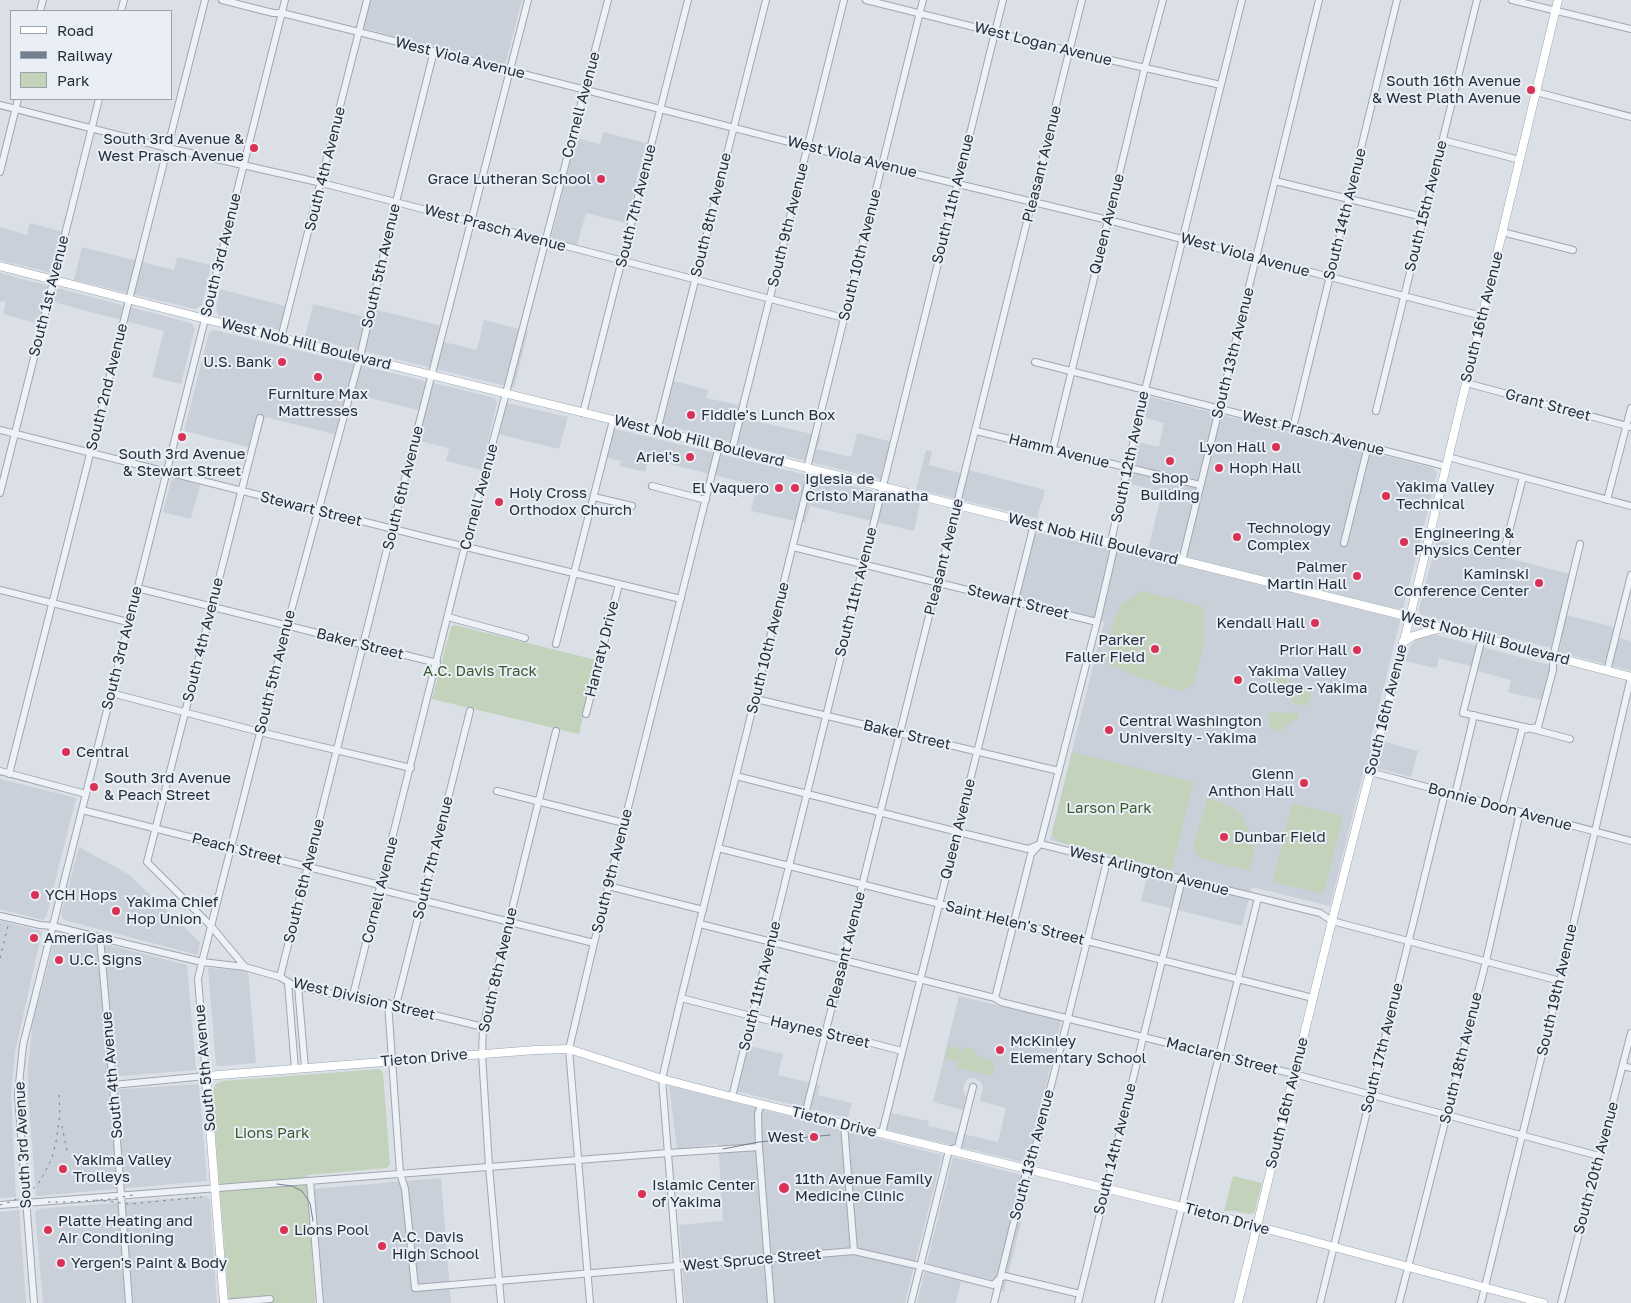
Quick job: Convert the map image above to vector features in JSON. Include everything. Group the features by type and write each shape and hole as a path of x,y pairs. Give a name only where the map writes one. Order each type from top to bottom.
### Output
{"main road":[{"name":"South 16th Avenue","path":"1238,1303 1410,617 1558,0"},
{"name":"West Nob Hill Boulevard","path":"0,266 506,394 1410,617 1417,621 1631,677"},
{"path":"1403,643 1413,636 1441,627"},
{"name":"Tieton Drive","path":"206,1076 482,1054 570,1049 662,1079 1182,1207 1543,1303"},
{"name":"South 5th Avenue","path":"206,1076 224,1303"}],"street":[{"name":"South 2nd Avenue","path":"9,774 205,0"},
{"name":"West Viola Avenue","path":"222,0 359,32 882,166 1108,220 1482,316"},
{"name":"South 3rd Avenue","path":"34,1303 18,1094 23,1045 285,0"},
{"name":"South 4th Avenue","path":"282,338 367,0"},
{"name":"South 6th Avenue","path":"280,977 470,221 528,0"},
{"name":"Cornell Avenue","path":"354,995 465,546 586,90 608,0"},
{"name":"South 7th Avenue","path":"583,412 688,0"},
{"name":"South 8th Avenue","path":"656,431 766,0"},
{"name":"South 9th Avenue","path":"732,450 844,0"},
{"name":"West Logan Avenue","path":"866,0 1139,68 1145,67 1221,85"},
{"name":"South 10th Avenue","path":"680,1303 662,1079 794,546 809,480 807,468 923,0"},
{"name":"South 11th Avenue","path":"732,1097 1003,0"},
{"name":"Pleasant Avenue","path":"806,1115 1082,0"},
{"name":"Queen Avenue","path":"1052,448 1163,0"},
{"name":"South 12th Avenue","path":"995,998 1031,854 1040,844 1097,622 1116,544 1112,537 1145,390 1242,0"},
{"name":"South 13th Avenue","path":"1182,561 1319,0"},
{"name":"South 14th Avenue","path":"1293,428 1397,0"},
{"name":"South 15th Avenue","path":"1376,411 1477,0"},
{"path":"1512,0 1631,29"},
{"name":"South 5th Avenue","path":"206,1076 198,979 287,626 360,357 434,51"},
{"path":"1536,92 1631,116"},
{"path":"0,172 18,100"},
{"name":"South 1st Avenue","path":"0,493 99,100"},
{"name":"West Prasch Avenue","path":"0,105 168,148 322,183 844,318"},
{"path":"1443,140 1520,160"},
{"path":"1275,181 1423,217"},
{"path":"1502,232 1573,250"},
{"name":"West Prasch Avenue","path":"1035,362 1445,466"},
{"name":"Grant Street","path":"1466,383 1629,426"},
{"path":"1606,500 1629,426 1631,408"},
{"name":"South 4th Avenue","path":"211,926 147,862 260,418"},
{"path":"556,644 613,420"},
{"name":"Stewart Street","path":"0,430 459,546 681,599"},
{"name":"Hamm Avenue","path":"976,431 1200,485"},
{"name":"South 9th Avenue","path":"590,1303 570,1049 608,886 719,446"},
{"path":"1344,543 1368,446"},
{"path":"1448,457 1631,506"},
{"path":"1503,555 1523,477"},
{"path":"652,486 706,500"},
{"path":"594,496 632,506"},
{"name":"Queen Avenue","path":"882,1134 1034,524"},
{"path":"1502,808 1522,730 1538,727 1580,544"},
{"name":"Stewart Street","path":"794,546 1097,622"},
{"path":"1607,671 1631,575"},
{"name":"Hanraty Drive","path":"586,714 619,584"},
{"name":"Baker Street","path":"137,588 436,663"},
{"path":"0,590 128,622"},
{"path":"448,617 524,638"},
{"path":"1482,638 1463,712 1570,739"},
{"name":"South 19th Avenue","path":"1481,1303 1560,981 1631,677"},
{"path":"111,693 260,732 410,768"},
{"name":"Baker Street","path":"756,698 1059,771"},
{"name":"South 7th Avenue","path":"396,1005 470,711"},
{"path":"1455,795 1474,716"},
{"name":"South 8th Avenue","path":"500,1303 482,1054 483,1027 556,731"},
{"path":"0,772 86,794"},
{"name":"Bonnie Doon Avenue","path":"1370,772 1631,841"},
{"name":"West Arlington Avenue","path":"736,776 1028,849 1040,844 1320,913 1332,922 1560,981"},
{"path":"497,791 624,823"},
{"name":"South 17th Avenue","path":"1320,1303 1445,793"},
{"name":"Peach Street","path":"82,810 376,884 386,891 594,943"},
{"name":"South 18th Avenue","path":"1399,1303 1486,961 1520,812"},
{"name":"Saint Helen's Street","path":"718,848 1313,998"},
{"name":"South 13th Avenue","path":"994,1303 1025,1177 1032,1162 1107,861"},
{"name":"South 14th Avenue","path":"1078,1303 1182,879"},
{"path":"608,886 703,910"},
{"path":"1158,1303 1258,898"},
{"name":"West Division Street","path":"0,916 52,926 202,962 245,967 280,977 298,986 346,997 354,995 483,1027"},
{"name":"Maclaren Street","path":"700,924 921,978 995,998 1001,1002 1294,1074 1599,1156"},
{"path":"211,926 245,967"},
{"name":"South 4th Avenue","path":"100,938 113,1085 128,1303"},
{"path":"288,982 295,1069"},
{"path":"298,986 305,1068"},
{"name":"Haynes Street","path":"681,998 826,1035 837,1034 902,1051"},
{"path":"388,1003 400,1173"},
{"name":"South 20th Avenue","path":"1561,1303 1631,1033"},
{"path":"1623,1066 1631,1068"},
{"name":"Tieton Drive","path":"113,1085 206,1076"},
{"path":"911,1303 949,1150 958,1148 973,1087"},
{"path":"761,1104 758,1114 759,1147 771,1303"},
{"path":"844,1124 854,1251"},
{"path":"0,1205 489,1166 759,1147"},
{"name":"West Spruce Street","path":"400,1173 406,1188 415,1288 854,1251 993,1285 1005,1276 1080,1294"},
{"path":"310,1181 320,1303"},
{"path":"224,1303 270,1299"}],"shaded area":[{"path":"370,0 522,0 505,65 363,28"},
{"name":"Grace Lutheran School","path":"603,132 646,143 626,223 586,213 577,245 551,239 576,138 600,144"},
{"path":"30,223 67,233 56,274 0,260 0,227 27,235"},
{"path":"82,247 174,270 177,257 211,265 202,305 195,309 74,280"},
{"path":"0,273 191,323 195,328 181,384 152,377 164,331 45,300 39,324 3,314 6,302 0,301"},
{"path":"220,289 292,308 286,332 219,316 216,310"},
{"path":"313,304 365,317 368,308 447,327 444,342 477,350 484,320 528,331 514,388 305,337"},
{"path":"214,330 495,398 497,403 481,470 446,461 449,448 411,439 418,410 353,394 342,436 265,417 256,449 184,431 209,333"},
{"path":"666,379 709,390 706,398 748,407 746,419 821,436 817,449 851,457 857,433 896,443 887,481 655,423"},
{"name":"Yakima Valley College - Yakima","path":"1151,397 1433,468 1437,473 1371,738 1418,751 1411,777 1365,765 1330,906 1252,887 1242,926 1141,901 1150,865 1050,840 1104,622 1019,601 1035,535 1039,533 1146,558 1162,492 1127,483 1137,442 1159,447 1164,423 1143,417 1147,399"},
{"path":"507,403 568,417 559,449 498,434"},
{"path":"607,427 920,502 914,531 810,506 805,523 751,511 757,486 649,459 645,472 620,466 621,461 600,456"},
{"path":"926,450 932,451 929,465 968,475 969,470 1045,490 1037,518 916,489"},
{"path":"175,478 200,485 191,519 163,512 171,481"},
{"path":"1437,540 1570,574 1551,648 1421,615 1419,609"},
{"path":"1566,615 1621,629 1619,638 1631,641 1631,671 1559,652"},
{"path":"1433,634 1557,667 1548,702 1508,692 1511,680 1477,671 1478,668 1439,658 1436,668 1404,661 1413,642 1421,635"},
{"path":"0,779 76,798 46,917 43,920 0,909"},
{"path":"79,847 128,874 200,942 198,955 64,920 61,915"},
{"path":"0,921 42,931 15,1052 11,1094 16,1197 0,1198"},
{"path":"61,933 187,965 196,1070 108,1077 108,1090 199,1084 207,1181 36,1196 28,1093 28,1067 33,1022 56,935"},
{"path":"208,968 248,971 256,1063 216,1065"},
{"name":"McKinley Elementary School","path":"959,996 1061,1021 1028,1163 887,1130 891,1113 929,1121 928,1126 998,1142 1006,1108 980,1101 983,1087 981,1082 974,1078 968,1078 963,1088 966,1097 963,1110 933,1102"},
{"path":"742,1044 783,1054 778,1075 820,1085 818,1095 852,1103 848,1118 731,1090"},
{"path":"669,1086 942,1155 905,1303 685,1303 679,1225 723,1221 718,1144 677,1149"},
{"path":"953,1157 1032,1178 1004,1292 961,1282 956,1303 917,1303"},
{"name":"A.C. Davis High School","path":"441,1178 451,1303 322,1303 312,1189"},
{"path":"206,1196 210,1200 217,1303 43,1303 35,1213 37,1209"},
{"path":"19,1210 26,1303 0,1303 0,1212"}],"green space":[{"name":"Parker Faller Field","path":"1142,591 1204,607 1204,640 1194,684 1182,691 1157,685 1157,683 1137,677 1106,663 1113,621 1121,605"},
{"name":"A.C. Davis Track","path":"455,625 596,660 579,734 432,699 451,627"},
{"path":"1277,677 1289,680 1295,687 1307,689 1312,695 1307,705 1301,704 1297,706 1276,680"},
{"path":"1268,712 1298,713 1299,717 1279,732 1271,729"},
{"name":"Larson Park","path":"1072,752 1194,782 1172,870 1058,842 1052,834"},
{"name":"Dunbar Field","path":"1208,797 1229,805 1240,813 1250,832 1254,851 1250,871 1199,858 1193,848"},
{"path":"1292,803 1343,816 1324,894 1273,882"},
{"path":"948,1046 964,1050 965,1047 973,1049 978,1056 995,1062 992,1076 957,1068 958,1062 945,1059"},
{"name":"Lions Park","path":"380,1069 383,1073 390,1164 387,1168 307,1175 315,1303 229,1303 212,1091 216,1084 223,1081"},
{"path":"1233,1176 1262,1183 1254,1213 1224,1211"}],"tram line":[{"path":"723,1149 759,1142 830,1135"},
{"path":"277,1184 292,1186 302,1191 310,1203 313,1221"}],"railway":[{"path":"0,958 8,926"},
{"path":"0,1205 26,1195 38,1184 44,1174 52,1158 56,1142 60,1114 59,1095"},
{"path":"62,1126 67,1151"},
{"path":"48,1202 111,1199 133,1195"},
{"path":"96,1200 130,1204 202,1197"}],"place":[{"name":"South 16th Avenue & West Plath Avenue","path":"1531,90"},
{"name":"South 3rd Avenue & West Prasch Avenue","path":"254,148"},
{"name":"Grace Lutheran School","path":"601,179"},
{"name":"U.S. Bank","path":"282,362"},
{"name":"Furniture Max Mattresses","path":"318,377"},
{"name":"Fiddle's Lunch Box","path":"691,415"},
{"name":"South 3rd Avenue & Stewart Street","path":"182,437"},
{"name":"Lyon Hall","path":"1276,447"},
{"name":"Ariel's","path":"690,457"},
{"name":"Shop Building","path":"1170,461"},
{"name":"Hoph Hall","path":"1219,468"},
{"name":"El Vaquero","path":"779,488"},
{"name":"Iglesia de Cristo Maranatha","path":"795,488"},
{"name":"Yakima Valley Technical","path":"1386,496"},
{"name":"Holy Cross Orthodox Church","path":"499,502"},
{"name":"Technology Complex","path":"1237,537"},
{"name":"Engineering & Physics Center","path":"1404,542"},
{"name":"Palmer Martin Hall","path":"1357,576"},
{"name":"Kaminski Conference Center","path":"1539,583"},
{"name":"Kendall Hall","path":"1315,623"},
{"name":"Parker Faller Field","path":"1155,649"},
{"name":"Prior Hall","path":"1357,650"},
{"name":"Yakima Valley College - Yakima","path":"1238,680"},
{"name":"Central Washington University - Yakima","path":"1109,730"},
{"name":"Central","path":"66,752"},
{"name":"Glenn Anthon Hall","path":"1304,783"},
{"name":"South 3rd Avenue & Peach Street","path":"94,787"},
{"name":"Dunbar Field","path":"1224,837"},
{"name":"YCH Hops","path":"35,895"},
{"name":"Yakima Chief Hop Union","path":"116,911"},
{"name":"AmeriGas","path":"34,938"},
{"name":"U.C. Signs","path":"59,960"},
{"name":"McKinley Elementary School","path":"1000,1050"},
{"name":"West","path":"814,1137"},
{"name":"Yakima Valley Trolleys","path":"63,1169"},
{"name":"11th Avenue Family Medicine Clinic","path":"784,1188"},
{"name":"Islamic Center of Yakima","path":"642,1194"},
{"name":"Platte Heating and Air Conditioning","path":"48,1230"},
{"name":"Lions Pool","path":"284,1230"},
{"name":"A.C. Davis High School","path":"382,1246"},
{"name":"Yergen's Paint & Body","path":"61,1263"}]}
